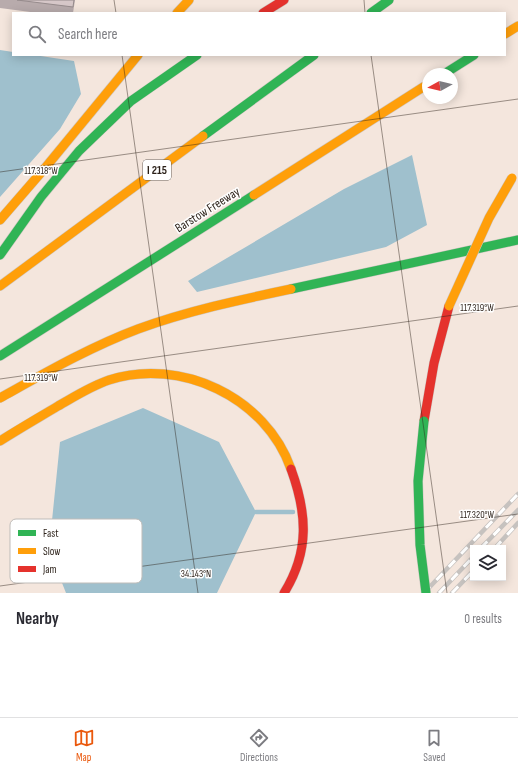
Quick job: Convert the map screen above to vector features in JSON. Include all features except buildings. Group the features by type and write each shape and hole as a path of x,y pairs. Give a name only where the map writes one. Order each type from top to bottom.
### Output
{"highway":[{"path":"178,12 189,0"},
{"path":"265,12 284,0"},
{"path":"372,12 389,0"},
{"path":"506,33 518,26"},
{"path":"0,220 137,56"},
{"path":"0,255 41,198 79,151 131,101 196,56"},
{"name":"I 215","path":"0,286 313,56"},
{"path":"453,68 472,56"},
{"name":"Barstow Freeway","path":"0,356 422,88"},
{"path":"426,593 420,545 418,481 424,420 434,362 449,306 468,262 489,218 518,170"},
{"path":"0,398 86,351 158,322 214,307 518,240"},
{"path":"0,441 83,392 105,382 126,376 172,375 196,380 221,390 245,406 264,425 278,443 291,466 299,490 303,537 298,565 284,593"}],"water":[{"path":"0,50 12,52 12,56 41,56 74,61 81,94 60,129 0,197"},
{"path":"412,155 427,225 386,247 197,292 188,281 344,189"},
{"path":"143,408 219,442 256,512 217,593 66,593 62,583 142,583 142,519 52,519 60,442"}],"waterway":[{"path":"256,512 293,512"}],"railway":[{"path":"424,593 518,494"},
{"path":"484,545 518,510"},
{"path":"498,545 518,523"},
{"path":"439,593 470,560"},
{"path":"452,593 470,574"}],"traffic: fast":[{"path":"372,12 389,0"},
{"path":"0,255 41,197 79,151 131,101 196,56"},
{"path":"203,136 313,56"},
{"path":"453,68 472,56"},
{"path":"0,356 254,195"},
{"path":"291,289 518,240"},
{"path":"424,421 418,481 420,545 426,593"}],"traffic: slow":[{"path":"178,12 189,0"},
{"path":"506,33 518,26"},
{"path":"0,220 137,56"},
{"path":"254,195 422,88"},
{"path":"0,286 203,136"},
{"path":"449,306 489,218 512,178"},
{"path":"0,398 85,352 138,329 194,311 291,289"},
{"path":"0,441 76,395 102,382 136,374 164,374 191,379 217,389 241,403 262,421 279,444 291,469"}],"traffic: jam":[{"path":"265,12 284,0"},
{"path":"424,421 434,363 449,306"},
{"path":"284,593 298,562 302,547 303,532 303,516 291,469"}]}
